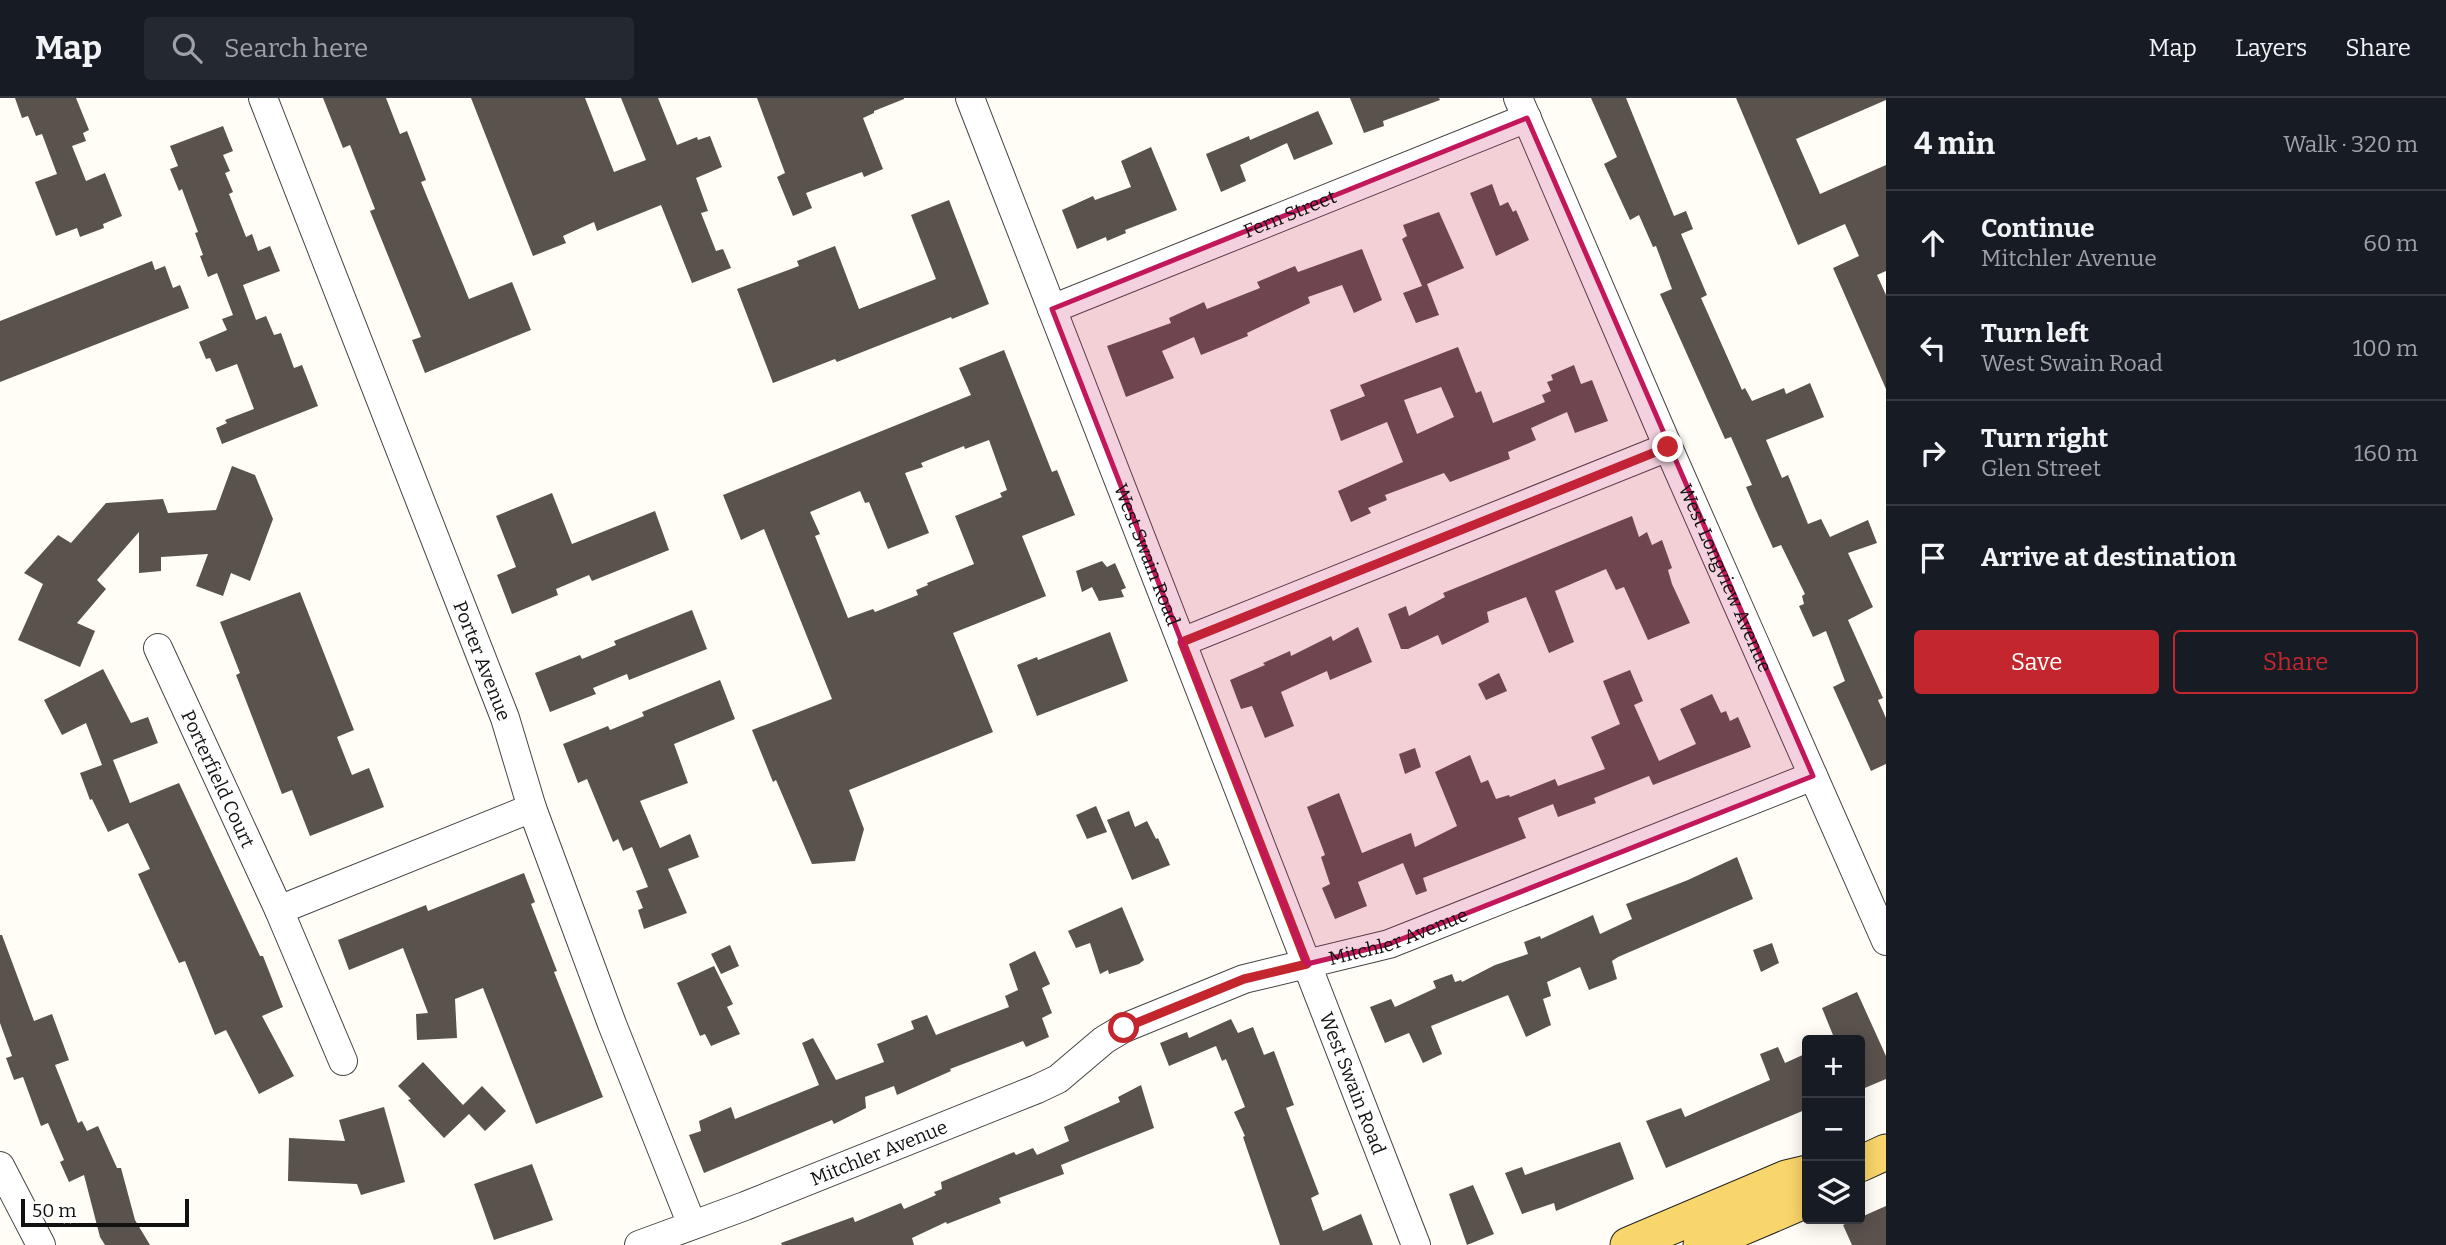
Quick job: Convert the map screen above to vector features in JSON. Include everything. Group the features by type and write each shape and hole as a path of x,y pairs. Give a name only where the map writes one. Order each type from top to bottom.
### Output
{"main road":[{"path":"1628,1245 1786,1178 1802,1174"},
{"path":"1701,1245 1802,1201"}],"street":[{"name":"Porter Avenue","path":"263,98 505,718 532,808 612,1024 692,1225"},
{"name":"West Swain Road","path":"970,98 1416,1245"},
{"name":"Fern Street","path":"1052,309 1523,108"},
{"name":"West Longview Avenue","path":"1523,108 1668,447 1886,942"},
{"path":"1182,642 1668,447"},
{"name":"Porterfield Court","path":"158,648 279,910 343,1061"},
{"name":"Mitchler Avenue","path":"639,1245 745,1206 1037,1089 1058,1079 1104,1040 1124,1028 1244,979 1390,944 1813,776"},
{"path":"279,910 532,808"},
{"path":"0,1166 41,1245"}],"highlighted area":[{"path":"1527,118 1813,776 1389,944 1307,964 1052,309"}],"building":[{"path":"15,98 76,98 89,130 83,133 86,141 72,146 86,181 105,173 122,216 103,224 104,228 80,237 77,228 56,236 35,182 57,174 42,134 36,136 28,116 22,118"},
{"path":"323,98 386,98 400,134 407,131 426,180 421,182 469,299 512,282 531,330 425,373 412,340 421,337 370,211 375,209 350,145 343,148"},
{"path":"471,98 585,98 614,172 646,160 621,98 658,98 677,145 697,137 698,140 710,136 722,167 696,178 708,211 701,213 716,251 723,249 731,268 692,283 661,205 597,231 594,222 563,236 566,243 533,256"},
{"path":"757,98 904,99 863,118 883,169 864,177 862,172 806,193 812,208 793,216 777,177 785,173"},
{"path":"1350,98 1440,100 1383,121 1384,126 1364,133"},
{"path":"1591,98 1626,98 1674,216 1686,211 1693,229 1681,234 1707,295 1701,298 1742,390 1745,388 1752,401 1784,388 1786,394 1810,383 1824,417 1766,440 1782,478 1788,475 1808,524 1821,519 1830,537 1868,520 1877,543 1848,553 1873,607 1848,620 1883,698 1878,700 1886,718 1886,764 1871,771 1833,687 1845,681 1826,631 1813,637 1799,606 1804,604 1802,596 1805,594 1781,545 1773,548 1746,487 1752,485 1731,437 1725,439 1660,294 1672,289 1656,246 1653,247 1639,215 1630,220 1604,164 1617,157"},
{"path":"1736,98 1886,98 1796,139 1820,194 1886,165 1886,271 1877,275 1886,295 1886,389 1833,268 1859,256 1845,224 1798,245"},
{"path":"1318,111 1333,144 1294,160 1287,143 1240,165 1246,181 1221,192 1206,154 1249,136 1250,140"},
{"path":"223,126 233,151 223,155 230,171 225,173 233,192 229,194 246,237 252,234 258,251 270,246 280,271 243,285 256,320 266,316 274,335 281,333 294,368 302,365 318,406 222,444 216,428 227,423 225,420 254,409 237,364 216,372 210,358 206,359 199,342 227,330 222,319 233,315 217,273 208,277 200,256 203,255 195,233 198,232 182,189 179,191 170,169 178,166 170,146"},
{"path":"1151,147 1177,210 1125,230 1126,233 1107,241 1106,237 1077,249 1062,210 1093,196 1095,200 1131,187 1121,161"},
{"path":"1492,184 1500,206 1508,202 1513,212 1516,210 1529,240 1496,256 1470,193"},
{"path":"949,200 989,304 837,362 835,359 773,383 737,289 799,266 797,261 835,246 859,309 936,279 911,215"},
{"path":"1439,212 1464,268 1427,284 1439,315 1416,323 1403,293 1422,286 1402,239 1407,236 1403,225"},
{"path":"1362,249 1382,300 1354,313 1342,285 1308,297 1310,303 1247,333 1248,336 1201,355 1194,337 1162,351 1174,378 1126,397 1107,346 1171,323 1169,318 1204,302 1207,309 1260,288 1257,282 1295,266 1298,272"},
{"path":"152,261 155,270 165,266 173,288 180,285 189,308 0,382 0,321"},
{"path":"1458,347 1476,393 1481,391 1493,423 1545,402 1542,395 1551,391 1547,382 1553,380 1551,375 1574,365 1581,384 1592,380 1608,421 1575,433 1567,412 1531,428 1536,440 1508,452 1510,459 1450,482 1444,473 1385,495 1387,500 1368,508 1371,513 1351,522 1338,491 1403,462 1387,422 1341,441 1330,410 1365,396 1360,385","holes":["1441,387 1454,417 1417,434 1404,400"]},
{"path":"1004,350 1052,472 1057,470 1075,515 1022,536 1046,596 953,633 993,732 849,790 864,829 855,861 812,864 752,730 832,699 764,529 741,540 723,495 971,395 959,368","holes":["989,440 1007,490 1000,493 1002,497 955,516 974,564 927,583 928,585 916,590 918,595 875,612 873,609 848,618 815,536 820,534 810,512 860,491 865,503 869,502 888,549 929,533 905,473 923,467 921,463 964,446 965,449"]},
{"path":"232,466 255,475 273,519 250,581 231,573 223,596 196,586 208,554 161,557 161,571 139,573 139,532 97,580 106,589 77,623 95,631 80,667 18,640 43,584 24,573 58,535 71,543 106,503 163,499 168,513 216,510"},
{"path":"552,493 572,544 655,511 669,550 592,581 589,575 556,589 558,595 512,614 497,575 516,567 496,516"},
{"path":"1632,516 1639,537 1647,532 1652,545 1662,540 1672,568 1668,570 1672,584 1690,623 1648,640 1624,587 1616,590 1606,569 1555,591 1574,642 1549,653 1526,597 1487,612 1489,622 1442,645 1438,635 1408,649 1401,649 1388,614 1406,606 1409,616 1445,597 1443,593"},
{"path":"1102,561 1107,567 1115,563 1126,588 1121,590 1124,597 1099,601 1092,587 1082,592 1076,571"},
{"path":"300,592 354,730 337,737 352,775 369,768 384,807 310,836 292,790 282,794 236,675 240,673 220,622"},
{"path":"692,610 707,649 629,680 627,674 593,688 596,694 550,712 535,673 580,655 582,659 616,645 614,641"},
{"path":"1358,627 1372,662 1330,680 1327,671 1281,692 1294,726 1265,738 1252,706 1241,709 1230,680 1290,651 1291,656 1331,636 1333,641"},
{"path":"1110,632 1128,681 1037,716 1017,665 1037,657 1038,660"},
{"path":"103,669 131,723 148,717 158,743 113,760 130,803 179,783 260,956 263,956 283,1007 262,1016 294,1076 259,1094 226,1030 215,1035 185,961 179,963 138,874 150,869 128,823 108,832 92,799 90,800 80,773 102,765 86,723 62,735 44,700"},
{"path":"1630,670 1643,701 1634,705 1659,761 1696,744 1680,709 1712,694 1721,713 1726,711 1730,721 1738,717 1751,747 1653,785 1649,776 1594,798 1596,803 1558,817 1553,804 1518,818 1526,838 1423,878 1427,891 1416,895 1403,863 1358,882 1367,906 1335,919 1322,888 1330,884 1321,857 1325,855 1307,807 1339,793 1362,853 1411,833 1415,847 1457,826 1435,772 1470,755 1481,783 1488,780 1496,799 1509,795 1510,797 1555,779 1558,786 1605,769 1591,737 1620,724 1603,681"},
{"path":"1499,673 1507,691 1486,700 1478,684"},
{"path":"720,680 735,719 674,744 688,783 640,801 660,848 690,834 699,857 668,869 687,913 644,929 638,910 643,908 636,891 648,887 632,847 623,851 618,839 613,842 587,779 578,783 563,744 608,726 610,730 644,716 642,712"},
{"path":"1415,748 1421,767 1405,774 1399,754"},
{"path":"1096,806 1107,832 1087,839 1076,815"},
{"path":"1129,811 1135,827 1147,821 1170,865 1132,880 1107,820"},
{"path":"1737,857 1753,899 1618,957 1612,961 1617,979 1589,990 1580,967 1547,982 1551,996 1543,999 1551,1025 1526,1037 1508,995 1431,1026 1442,1054 1423,1063 1409,1033 1385,1043 1370,1007 1391,999 1395,1007 1436,988 1433,981 1452,974 1455,982 1462,982 1495,965 1528,954 1524,942 1540,936 1541,939 1593,915 1600,934 1632,919 1626,904"},
{"path":"524,873 535,902 531,904 557,971 554,972 603,1097 536,1124 483,988 455,999 457,1038 417,1040 416,1014 428,1013 403,948 349,970 338,940 426,905 428,911"},
{"path":"1122,907 1144,960 1109,974 1108,970 1100,974 1090,943 1076,948 1068,931"},
{"path":"0,935 34,1021 52,1014 69,1060 55,1065 78,1123 82,1121 87,1131 98,1126 117,1168 121,1168 135,1220 150,1245 105,1245 100,1237 84,1175 69,1182 60,1162 64,1160 48,1123 41,1126 23,1077 14,1080 6,1058 12,1056 0,1023"},
{"path":"1772,943 1779,963 1761,972 1753,950"},
{"path":"730,945 739,966 721,974 711,954"},
{"path":"1035,951 1050,984 1042,988 1052,1013 1042,1018 1049,1037 1026,1047 1023,1041 950,1069 951,1071 897,1095 894,1086 865,1097 866,1108 834,1124 832,1120 704,1173 689,1135 701,1131 699,1121 731,1107 735,1119 819,1085 802,1043 813,1038 836,1080 884,1062 877,1044 914,1029 911,1021 927,1015 936,1035 1009,1007 1005,996 1018,990 1009,964"},
{"path":"714,966 733,1004 727,1007 740,1034 711,1046 705,1034 700,1036 677,983"},
{"path":"1857,992 1886,1056 1886,1079 1865,1088 1865,1035 1833,1035 1822,1008"},
{"path":"1231,1019 1238,1033 1253,1027 1264,1055 1274,1051 1294,1105 1286,1108 1319,1194 1311,1198 1323,1231 1361,1214 1373,1245 1280,1245 1243,1137 1245,1136 1234,1112 1245,1107 1226,1059 1222,1061 1216,1046 1169,1066 1160,1043 1187,1032 1189,1038"},
{"path":"1778,1047 1785,1063 1802,1055 1802,1111 1666,1168 1646,1121 1681,1108 1685,1117 1770,1080 1760,1054"},
{"path":"423,1062 463,1105 482,1086 506,1111 485,1131 469,1114 444,1138 398,1086"},
{"path":"1141,1085 1154,1128 1061,1165 1064,1174 999,1198 1001,1203 947,1224 946,1222 912,1238 914,1245 781,1243 853,1217 855,1222 901,1203 904,1209 936,1195 934,1192 942,1189 941,1182 1014,1152 1016,1155 1033,1148 1037,1155 1069,1141 1064,1127 1120,1102 1118,1097"},
{"path":"384,1107 405,1182 361,1195 357,1184 288,1181 289,1138 345,1141 339,1120"},
{"path":"1620,1142 1634,1179 1556,1211 1554,1203 1522,1214 1505,1173 1522,1167 1525,1175"},
{"path":"532,1164 553,1220 494,1240 474,1184"},
{"path":"1473,1185 1494,1234 1467,1245 1449,1194"},
{"path":"1886,1206 1886,1245 1852,1245 1843,1225 1865,1224 1865,1215"}],"route":[{"path":"1124,1028 1244,979 1307,964 1182,642 1668,447"}]}
